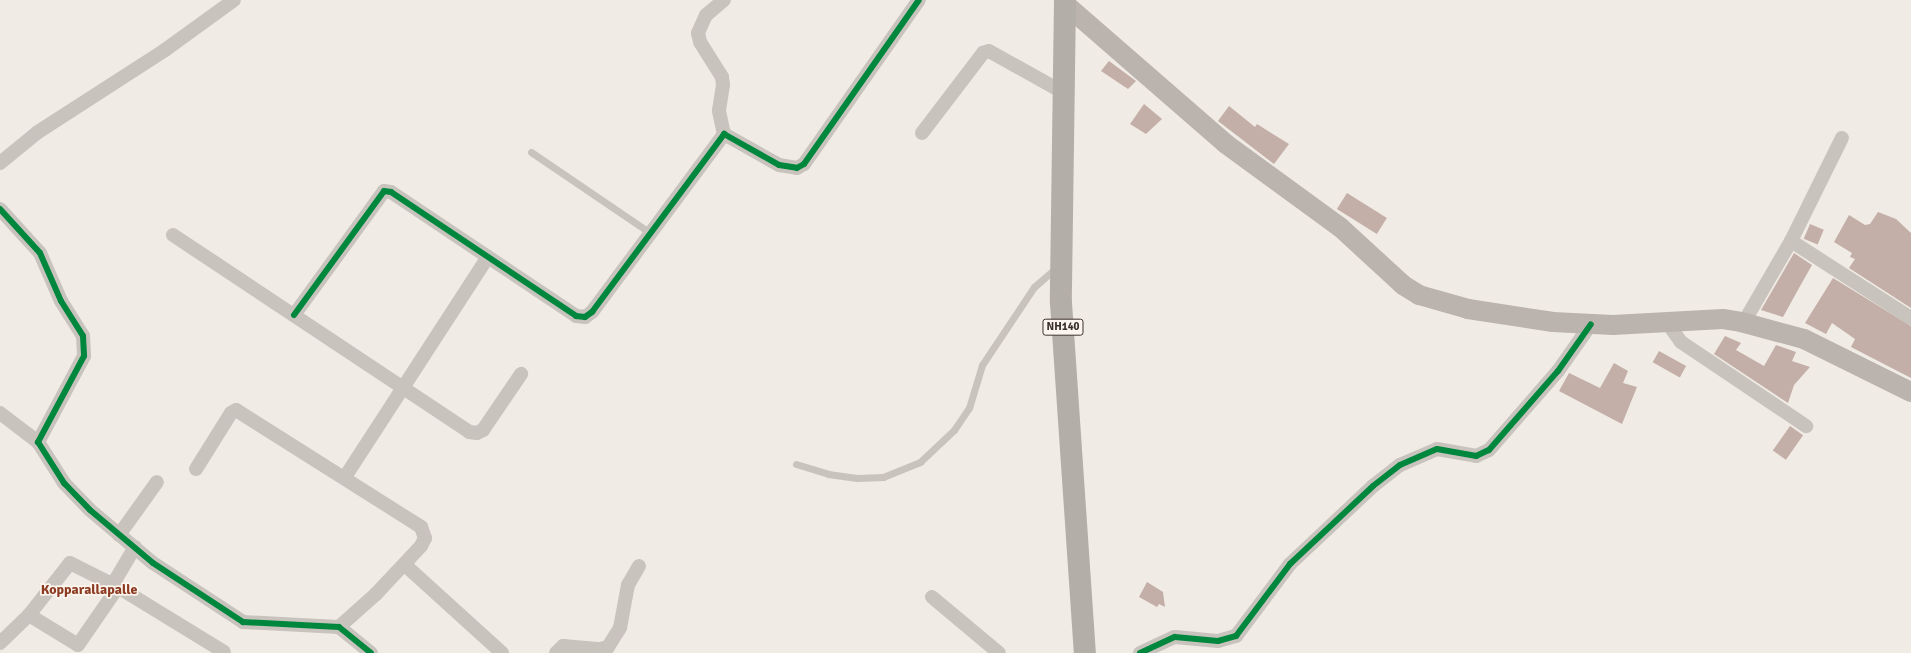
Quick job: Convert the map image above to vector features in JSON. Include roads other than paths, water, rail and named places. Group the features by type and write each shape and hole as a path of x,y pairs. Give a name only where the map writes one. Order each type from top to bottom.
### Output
{"highway":[{"name":"NH140","path":"1065,2 1061,304 1085,653"}],"main road":[{"path":"1065,2 1180,107 1226,144 1340,227 1410,290 1468,309 1553,322 1591,324 1668,324 1723,319 1744,322 1804,339 1911,392"}],"street":[{"path":"0,163 38,132 165,50 234,0"},
{"path":"724,0 706,15 698,33 700,42 722,77 724,85 719,111 724,134 779,165 797,168 804,164 920,0"},
{"path":"922,133 983,53 989,51 1064,93"},
{"path":"294,315 384,191 391,192 576,316 585,316 592,312 724,134"},
{"path":"1744,322 1791,241 1842,138"},
{"path":"0,209 40,253 60,301 79,329 85,347 84,356 38,442"},
{"path":"173,235 469,432 476,433 483,430 521,374"},
{"path":"1791,241 1911,318"},
{"path":"345,477 488,257"},
{"path":"1140,653 1164,639 1175,637 1218,640 1236,636 1290,564 1372,486 1400,465 1437,449 1476,456 1489,450 1558,370 1591,324"},
{"path":"1668,324 1681,342 1806,426"},
{"path":"196,469 231,413 236,410 421,526 425,538 405,565 339,627"},
{"path":"0,413 38,442 76,497 119,535 163,570 243,622 339,627 371,653"},
{"path":"119,535 157,482"},
{"path":"29,615 78,645 116,586 135,547"},
{"path":"3,634 29,615 70,563 116,586 224,652"},
{"path":"405,565 502,653"},
{"path":"556,653 563,646 600,649 608,647 620,628 628,585 639,566"},
{"path":"932,597 999,653"}],"lane":[{"path":"531,152 650,233"},
{"path":"796,464 828,474 857,478 883,477 920,462 954,430 969,408 982,365 1034,287 1062,264"}],"district":[{"name":"Kopparallapalle","path":"89,590"}]}
